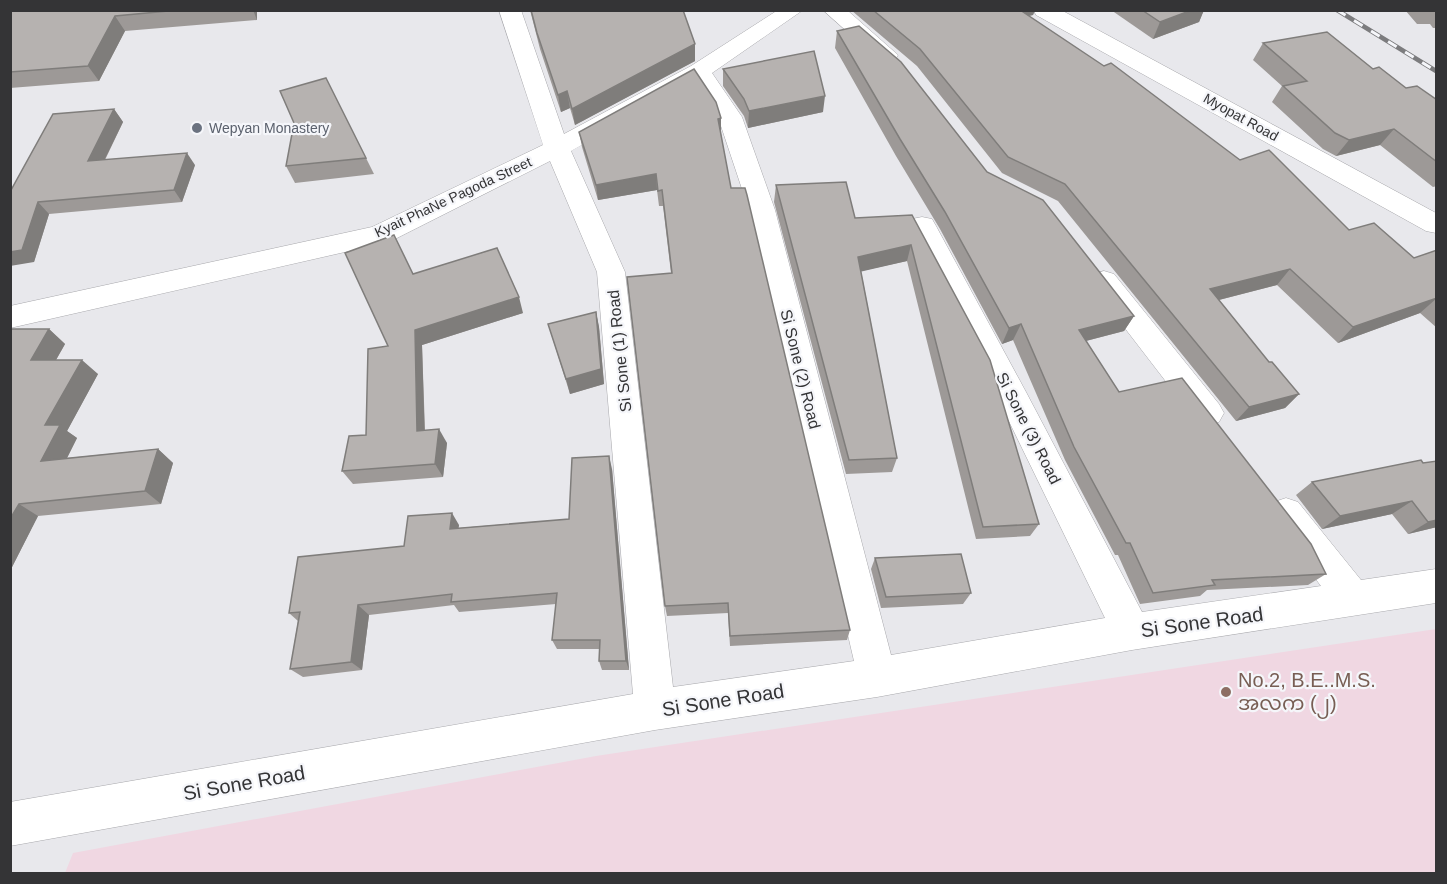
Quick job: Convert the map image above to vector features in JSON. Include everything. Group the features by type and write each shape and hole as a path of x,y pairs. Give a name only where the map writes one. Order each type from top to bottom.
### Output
{"street":[{"name":"Si Sone (1) Road","path":"510,10 557,148 610,272 655,710"},
{"name":"Kyait PhaNe Pagoda Street","path":"10,317 379,235 557,148 699,71 793,10"},
{"path":"833,10 907,72"},
{"name":"Myopat Road","path":"1044,10 1437,224"},
{"name":"Si Sone (2) Road","path":"699,71 730,117 762,210 877,677"},
{"name":"Si Sone (3) Road","path":"922,226 1016,401 1132,632"},
{"path":"1091,264 1223,432"},
{"path":"1266,488 1354,600"},
{"name":"Si Sone Road","path":"10,824 655,710 877,677 1132,632 1437,586"}],"shaded area":[{"name":"No.2, B.E..M.S. အလက (၂)","path":"1436,629 1436,873 65,873 73,853 596,756"}],"building":[{"path":"10,10 179,10 115,16 88,66 10,72"},
{"path":"531,10 683,10 695,44 572,109 567,91 558,95"},
{"path":"873,10 1020,10 1104,66 1111,63 1240,160 1269,150 1349,230 1374,223 1414,258 1437,250 1437,298 1353,327 1290,269 1210,289 1269,362 1272,362 1299,394 1249,407 1065,184 1008,157 920,49"},
{"path":"1142,10 1192,10 1160,22"},
{"path":"859,26 901,62 987,172 1043,200 1134,316 1079,330 1119,392 1182,378 1311,544 1326,574 1212,580 1215,585 1153,593 1130,543 1126,543 1074,447 1021,324 1009,328 945,212 837,31"},
{"path":"1327,32 1373,69 1379,67 1406,88 1417,86 1437,100 1437,162 1394,129 1349,140 1335,133 1283,86 1307,81 1263,43"},
{"path":"814,51 825,96 749,111 744,99 723,69"},
{"path":"694,69 716,102 721,118 718,119 731,188 745,188 747,195 850,630 730,636 728,603 665,606 627,277 672,273 662,190 658,191 656,174 596,185 579,132"},
{"path":"326,78 366,158 286,166 294,123 280,91"},
{"path":"114,109 88,161 187,153 174,190 38,202 22,250 10,252 10,192 53,114"},
{"path":"846,182 855,218 912,215 990,360 1039,524 983,527 911,245 858,257 897,458 849,460 776,185"},
{"path":"394,235 413,274 497,248 519,297 415,330 417,431 439,429 435,464 342,471 349,436 366,435 368,349 388,346 345,253"},
{"path":"596,312 601,369 566,379 548,324"},
{"path":"10,329 49,329 31,360 82,360 45,425 60,425 41,461 158,449 145,491 19,504 10,519"},
{"path":"609,456 626,661 599,661 600,640 552,640 557,593 451,602 452,594 358,605 351,662 290,669 300,612 289,613 298,557 404,546 408,516 452,513 450,529 569,519 572,458"},
{"path":"1421,460 1423,463 1437,461 1437,520 1428,522 1412,501 1340,516 1312,482"},
{"path":"961,554 971,593 886,597 875,558"}],"railway":[{"path":"1337,10 1436,71"}],"place":[{"name":"Wepyan Monastery","path":"197,128"},
{"name":"No.2, B.E..M.S. အလက (၂)","path":"1226,692"}]}
